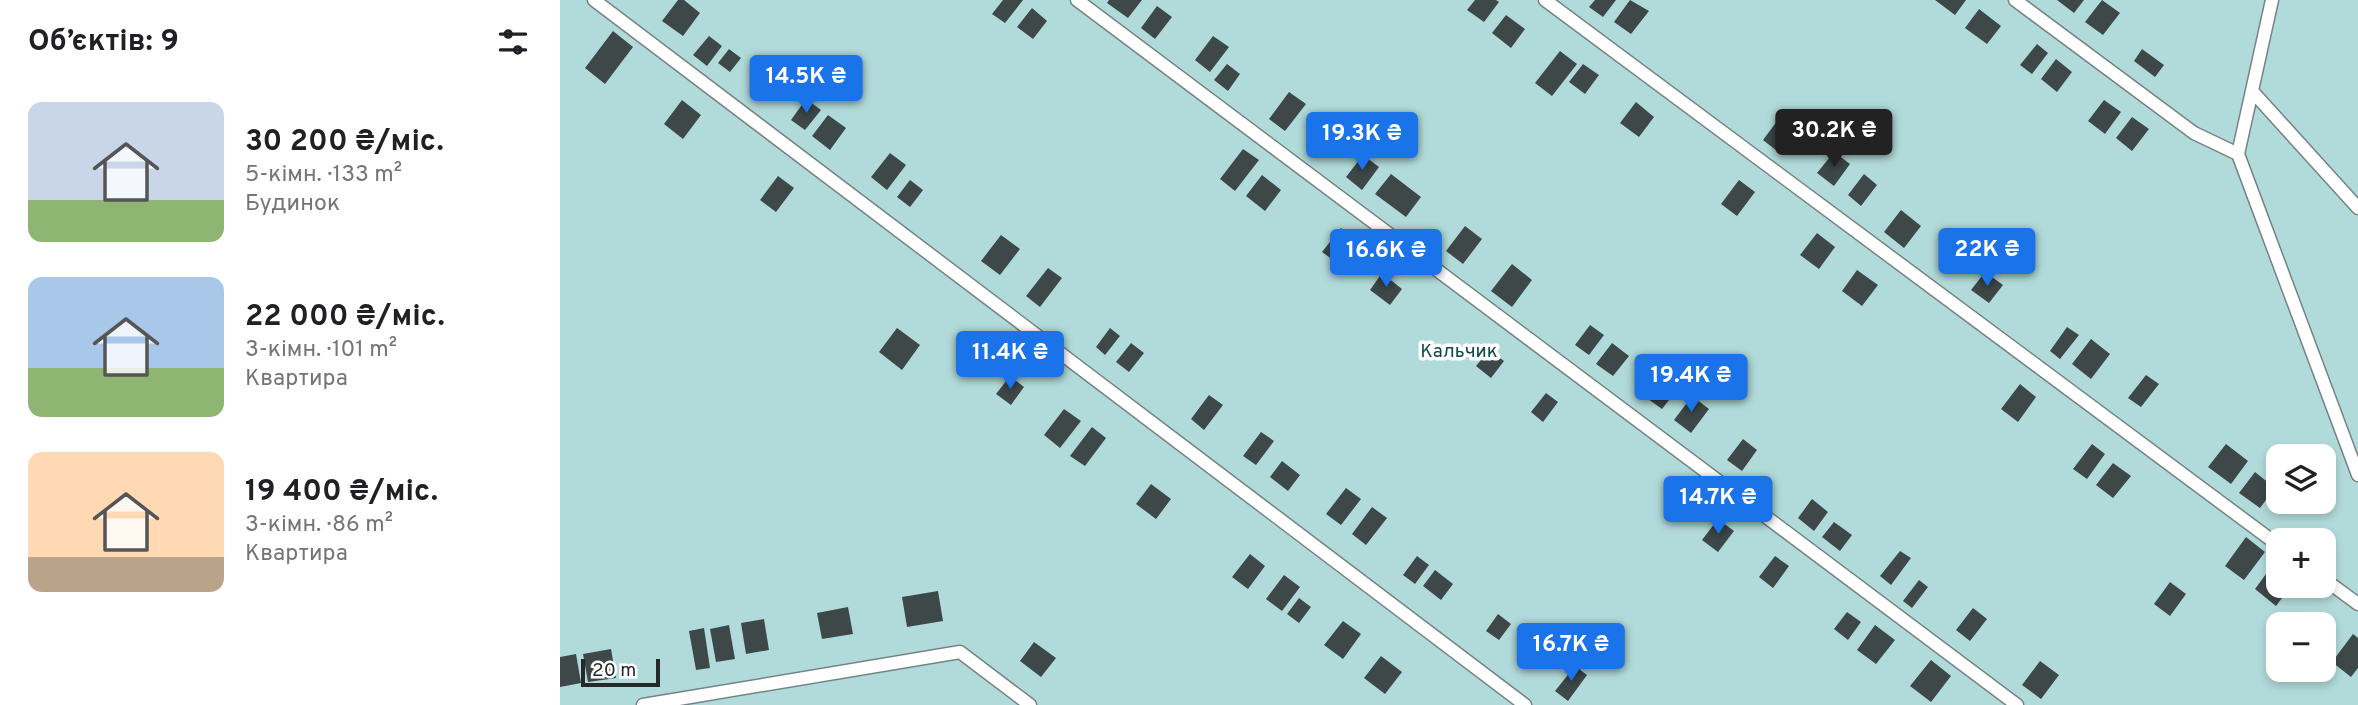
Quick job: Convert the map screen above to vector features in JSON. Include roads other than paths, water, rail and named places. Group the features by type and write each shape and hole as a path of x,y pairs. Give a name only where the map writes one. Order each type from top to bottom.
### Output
{"lane":[{"path":"594,0 1525,705"},
{"path":"1077,0 2017,705"},
{"path":"1545,0 2266,536"},
{"path":"2015,0 2194,133 2238,155"},
{"path":"2272,0 2238,155 2358,475"},
{"path":"2252,90 2358,208"},
{"path":"2336,588 2358,604"},
{"path":"643,705 960,652 1030,705"}],"park label":[{"name":"Кальчик","path":"1459,352"}]}
